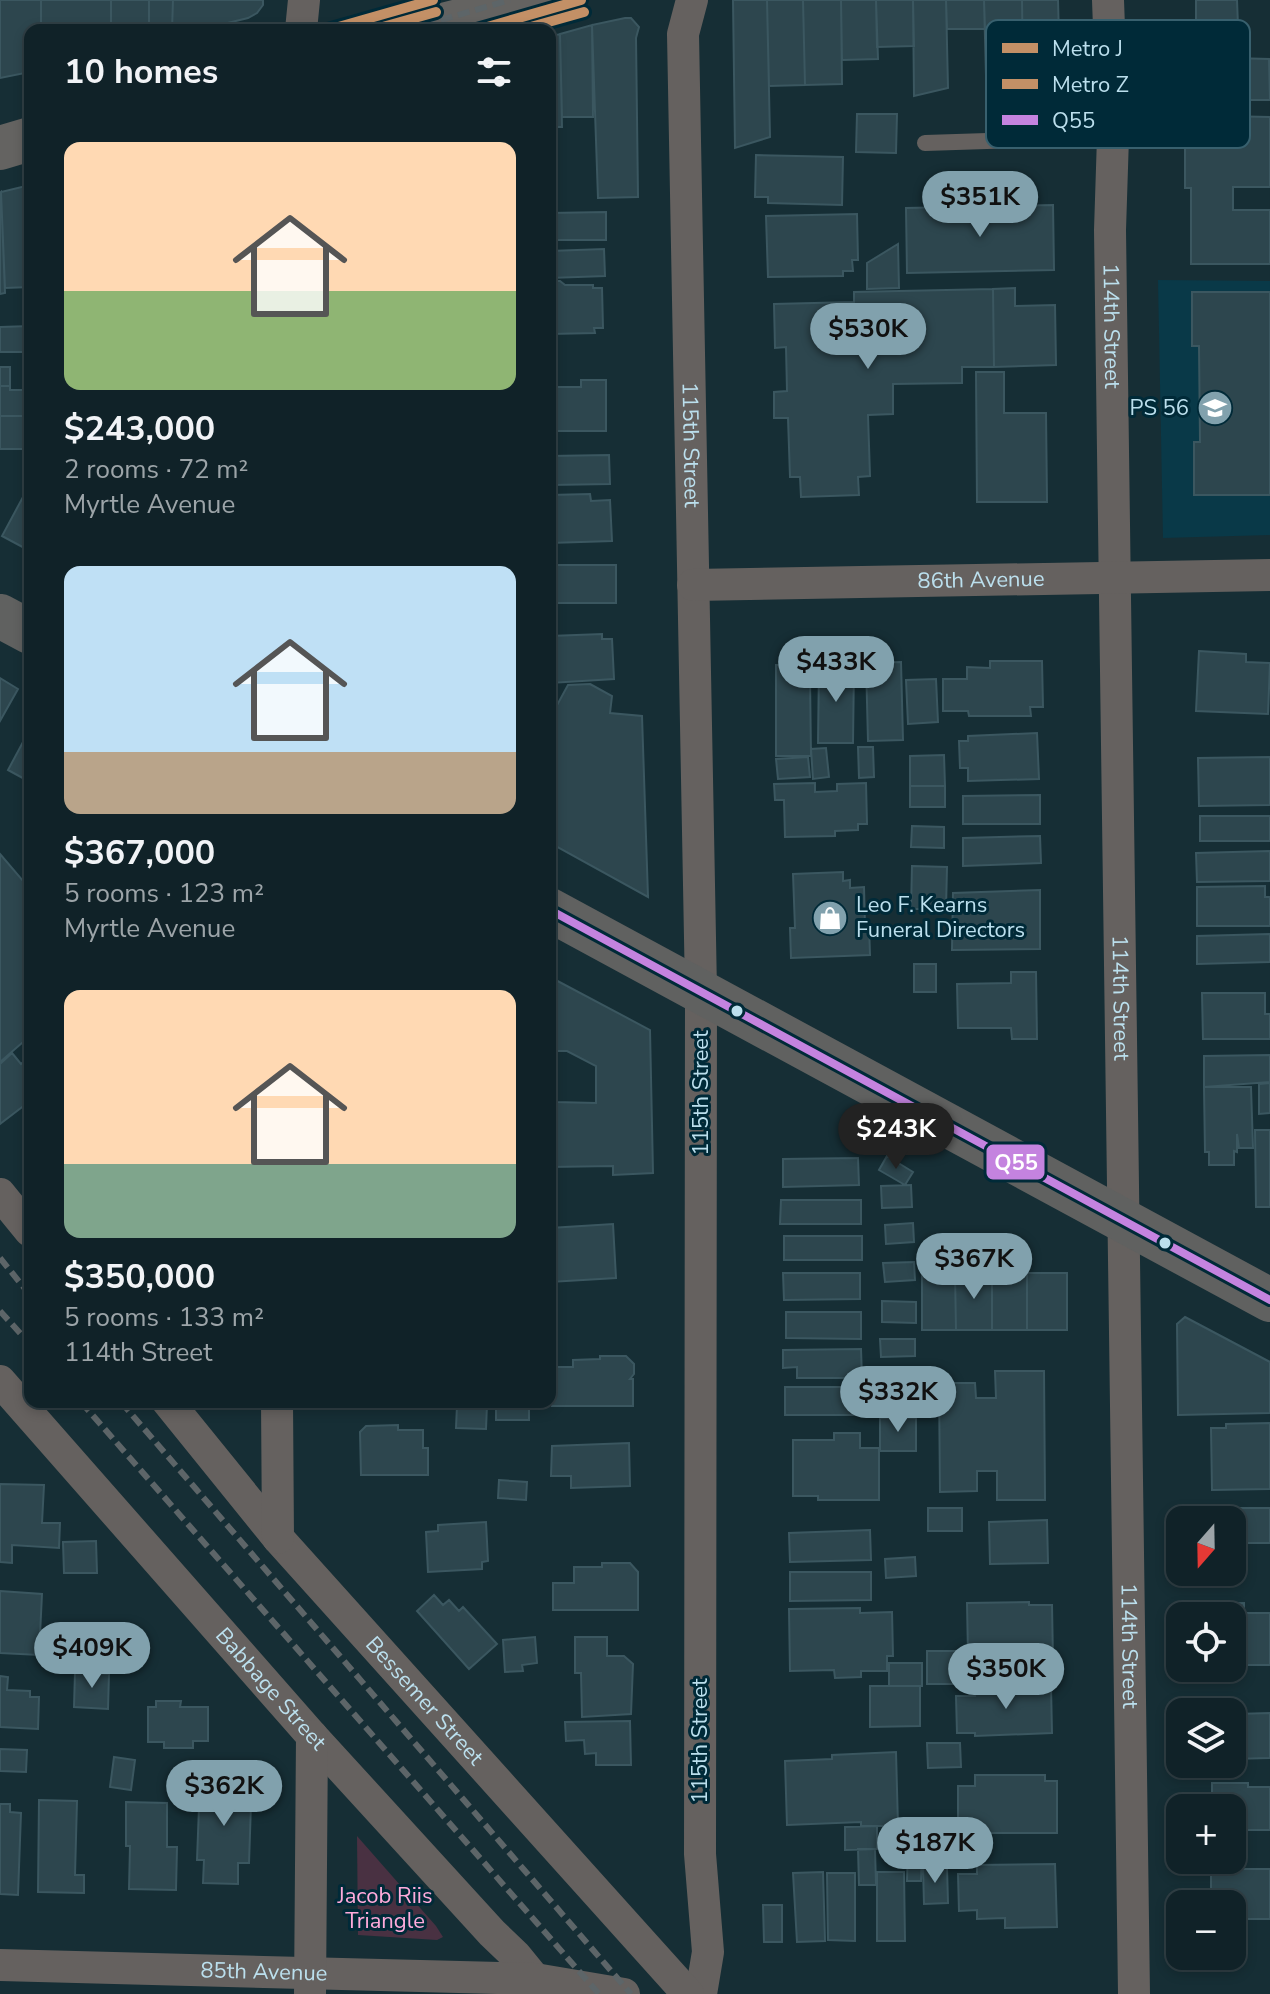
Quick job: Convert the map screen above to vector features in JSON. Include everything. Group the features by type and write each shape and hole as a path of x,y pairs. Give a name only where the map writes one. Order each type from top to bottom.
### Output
{"main road":[{"path":"447,24 542,0"},
{"path":"0,148 24,141"},
{"path":"0,616 24,629"},
{"path":"556,913 1270,1300"}],"street":[{"path":"302,24 304,0"},
{"name":"115th Street","path":"692,0 683,34 701,991 700,1854 708,1952 701,1994"},
{"name":"114th Street","path":"1108,0 1109,20"},
{"name":"114th Street","path":"1113,148 1110,230 1114,576 1134,1994"},
{"name":"86th Avenue","path":"693,585 1270,575"},
{"path":"2,1201 24,1225"},
{"name":"Babbage Street","path":"0,1381 312,1736 516,1956 541,1987"},
{"name":"Bessemer Street","path":"173,1408 278,1538 688,1994"},
{"path":"277,1408 278,1538"},
{"path":"310,1984 312,1736"},
{"name":"85th Avenue","path":"0,1965 310,1984 541,1987 624,1994"}],"lane":[{"path":"925,143 986,141"}],"shaded area":[{"name":"PS 56","path":"1158,280 1270,281 1270,535 1163,538"}],"green space":[{"name":"Jacob Riis Triangle","path":"357,1836 443,1937 437,1940 358,1935"}],"building":[{"path":"0,0 41,0 41,24 24,24 24,73 0,78"},
{"path":"41,0 111,0 111,24 41,24"},
{"path":"111,0 149,0 149,24 111,24"},
{"path":"149,0 173,0 172,24 149,24"},
{"path":"173,0 263,0 257,13 248,18 224,24 172,24"},
{"path":"733,0 767,0 770,137 735,148"},
{"path":"767,0 803,0 805,85 769,86"},
{"path":"803,0 841,0 842,84 805,85"},
{"path":"841,0 876,0 878,59 842,60"},
{"path":"876,0 913,0 914,46 877,47"},
{"path":"913,0 946,0 948,88 914,96"},
{"path":"946,0 984,0 985,29 947,29"},
{"path":"984,0 1022,0 1022,20 986,20 986,76"},
{"path":"1022,0 1058,0 1059,20 1022,20"},
{"path":"1196,0 1237,0 1238,20 1196,20"},
{"path":"631,18 639,27 636,38 638,197 598,198 592,25"},
{"path":"592,25 593,117 562,117 560,34"},
{"path":"560,34 562,127 556,127 556,35"},
{"path":"1250,58 1269,59 1270,100 1250,100"},
{"path":"857,114 897,114 896,153 856,152"},
{"path":"1250,117 1270,117 1270,187 1233,187 1233,210 1270,210 1270,264 1191,264 1191,188 1185,188 1185,148 1250,148"},
{"path":"756,155 843,157 842,205 768,203 768,197 755,197"},
{"path":"24,186 24,287 5,288 1,192"},
{"path":"0,193 5,293 0,294"},
{"path":"1053,205 1054,270 907,273 906,208"},
{"path":"606,212 606,240 556,240 556,213"},
{"path":"857,214 858,260 852,260 853,271 843,271 843,276 768,277 766,216"},
{"path":"898,244 899,288 867,289 867,263"},
{"path":"604,249 605,276 556,278 556,251"},
{"path":"556,281 565,285 602,288 603,328 594,328 595,333 556,334"},
{"path":"1015,288 1015,306 1055,305 1056,365 994,367 993,289"},
{"path":"993,289 994,367 962,367 962,383 893,384 893,414 868,415 870,476 858,477 859,495 801,497 800,477 790,477 788,418 774,418 774,392 787,391 786,347 775,348 774,304 854,302 854,292"},
{"path":"1192,292 1270,292 1270,495 1194,495 1194,442 1200,442 1199,346 1192,346"},
{"path":"24,326 24,352 0,352 0,327"},
{"path":"0,367 10,367 10,386 0,386"},
{"path":"976,372 1004,372 1004,413 1046,413 1047,502 977,502"},
{"path":"581,380 606,380 606,431 556,431 556,387 581,387"},
{"path":"0,386 24,390 24,416 0,416"},
{"path":"0,416 24,416 24,449 0,449"},
{"path":"609,455 610,484 556,485 556,456"},
{"path":"590,494 591,501 610,500 612,541 556,543 556,495"},
{"path":"24,495 24,548 2,536"},
{"path":"556,565 616,565 616,603 556,603"},
{"path":"602,634 602,639 612,639 614,679 556,683 556,636"},
{"path":"1199,651 1246,654 1246,662 1270,663 1268,714 1196,711"},
{"path":"990,661 1042,661 1043,707 1030,707 1031,716 969,716 968,711 943,711 943,679 967,679 967,667 990,668"},
{"path":"901,662 903,740 868,741 866,663"},
{"path":"807,664 807,677 810,677 811,756 776,756 776,665"},
{"path":"819,666 854,666 853,743 818,743"},
{"path":"0,678 18,689 0,721"},
{"path":"936,679 938,722 908,724 906,680"},
{"path":"590,684 612,696 610,713 642,716 648,897 556,846 556,707 568,685"},
{"path":"1037,733 1039,779 968,781 968,768 960,768 959,741 968,741 968,736"},
{"path":"24,740 24,779 8,770"},
{"path":"858,747 873,747 874,777 859,778"},
{"path":"826,748 829,777 813,779 811,749"},
{"path":"944,755 945,786 910,786 910,756"},
{"path":"808,757 810,777 778,779 776,759"},
{"path":"1270,757 1270,805 1199,806 1198,758"},
{"path":"815,783 815,792 837,791 837,784 866,783 867,824 858,824 858,830 835,831 835,836 785,837 784,800 775,800 774,784"},
{"path":"910,786 945,786 945,807 910,807"},
{"path":"1040,795 1040,824 963,824 963,796"},
{"path":"1200,816 1270,816 1270,841 1200,841"},
{"path":"912,826 944,827 944,848 911,847"},
{"path":"1040,836 1041,863 963,866 963,838"},
{"path":"1270,851 1270,881 1197,882 1196,853"},
{"path":"0,854 24,882 24,1041 0,1062"},
{"path":"912,866 947,867 946,909 911,909"},
{"name":"Leo F. Kearns Funeral Directors","path":"843,872 843,881 850,880 850,888 864,887 870,955 791,958 790,928 795,928 793,874"},
{"path":"1265,886 1265,897 1270,897 1270,926 1197,926 1197,887"},
{"path":"1040,890 1040,949 952,950 953,893"},
{"path":"1270,934 1270,962 1197,964 1197,936"},
{"path":"914,964 936,964 936,992 914,992"},
{"path":"1011,972 1036,972 1037,1039 1012,1039 1011,1028 958,1028 957,984 1011,983"},
{"path":"556,980 650,1030 653,1173 613,1175 613,1166 556,1167 556,1102 596,1103 596,1066 567,1051 556,1051"},
{"path":"1202,993 1265,993 1265,1014 1270,1014 1270,1039 1203,1039"},
{"path":"12,1053 21,1064 24,1061 24,1106 0,1124 0,1064"},
{"path":"1270,1055 1270,1082 1204,1087 1204,1056"},
{"path":"1270,1083 1270,1113 1259,1114 1259,1084"},
{"path":"1204,1087 1251,1087 1253,1148 1239,1148 1237,1134 1234,1165 1209,1165 1209,1152 1205,1152"},
{"path":"1255,1130 1270,1130 1270,1207 1256,1207"},
{"path":"887,1156 913,1172 905,1185 879,1170"},
{"path":"858,1158 859,1185 783,1187 783,1159"},
{"path":"911,1185 912,1207 882,1208 881,1186"},
{"path":"781,1200 861,1200 861,1224 780,1224"},
{"path":"913,1223 914,1242 886,1244 885,1225"},
{"path":"613,1224 616,1278 556,1282 556,1228"},
{"path":"784,1236 862,1236 862,1260 784,1260"},
{"path":"914,1262 915,1280 885,1282 883,1263"},
{"path":"783,1273 860,1273 860,1299 784,1300"},
{"path":"955,1273 992,1273 992,1330 956,1330"},
{"path":"955,1273 956,1330 922,1330 922,1274"},
{"path":"992,1273 1027,1273 1027,1330 992,1330"},
{"path":"1027,1273 1067,1273 1067,1330 1027,1330"},
{"path":"882,1301 916,1302 916,1323 882,1322"},
{"path":"786,1312 861,1312 861,1339 786,1338"},
{"path":"1185,1317 1270,1362 1270,1413 1178,1415 1177,1324"},
{"path":"880,1339 915,1339 915,1356 881,1357"},
{"path":"861,1349 862,1378 797,1378 797,1367 783,1368 783,1350"},
{"path":"600,1356 626,1356 634,1364 634,1374 630,1379 633,1379 633,1406 556,1406 556,1367 573,1367 573,1360 600,1359"},
{"path":"995,1371 1044,1371 1045,1500 997,1500 997,1471 977,1471 977,1491 940,1492 939,1383 975,1383 976,1398 996,1398"},
{"path":"785,1387 877,1387 877,1406 881,1406 881,1415 785,1415"},
{"path":"457,1408 487,1408 486,1429 456,1428"},
{"path":"496,1408 529,1408 529,1420 496,1420"},
{"path":"880,1418 916,1418 916,1451 880,1451"},
{"path":"1270,1423 1270,1489 1212,1490 1211,1428 1226,1428 1226,1424"},
{"path":"398,1425 398,1430 423,1430 423,1448 428,1448 428,1475 361,1475 360,1432 366,1426"},
{"path":"834,1433 860,1433 860,1448 879,1448 879,1500 818,1500 818,1496 793,1496 793,1440 834,1440"},
{"path":"629,1443 630,1486 571,1488 571,1476 551,1476 552,1446"},
{"path":"499,1480 527,1482 526,1500 498,1498"},
{"path":"0,1484 44,1485 42,1523 60,1523 59,1548 12,1545 12,1563 0,1562"},
{"path":"928,1508 962,1508 962,1531 928,1531"},
{"path":"1246,1508 1270,1508 1270,1543 1246,1543"},
{"path":"1047,1520 1048,1563 990,1564 989,1522"},
{"path":"486,1522 488,1561 482,1562 482,1569 428,1572 426,1532 438,1531 438,1525"},
{"path":"870,1530 871,1560 790,1562 789,1533"},
{"path":"96,1541 97,1573 64,1573 63,1542"},
{"path":"915,1557 916,1576 886,1578 885,1559"},
{"path":"602,1563 630,1563 638,1572 638,1610 553,1610 553,1583 574,1583 574,1567 602,1567"},
{"path":"790,1572 871,1572 871,1600 790,1601"},
{"path":"0,1591 42,1594 39,1655 0,1653"},
{"path":"434,1595 443,1605 449,1600 459,1611 463,1607 497,1644 469,1669 417,1611"},
{"path":"1029,1602 1029,1605 1052,1605 1053,1661 1012,1662 1012,1668 984,1668 983,1653 968,1654 967,1603"},
{"path":"860,1608 860,1613 892,1612 893,1656 887,1656 887,1671 861,1671 861,1677 835,1678 834,1670 790,1671 789,1609"},
{"path":"1246,1613 1270,1613 1270,1665 1246,1665"},
{"path":"76,1635 112,1637 111,1671 74,1669"},
{"path":"535,1637 537,1663 522,1665 523,1671 505,1672 503,1640"},
{"path":"575,1637 607,1637 607,1656 624,1656 633,1664 631,1714 582,1717 581,1673 575,1673"},
{"path":"927,1651 961,1651 961,1684 927,1684"},
{"path":"889,1663 922,1663 922,1686 889,1686"},
{"path":"75,1672 109,1674 108,1709 74,1707"},
{"path":"0,1676 8,1677 7,1690 30,1691 30,1697 39,1697 38,1729 0,1727"},
{"path":"870,1686 920,1686 920,1726 870,1727"},
{"path":"1051,1686 1052,1733 975,1736 975,1733 957,1733 956,1696 975,1696 974,1687"},
{"path":"156,1701 181,1701 180,1707 208,1707 208,1741 193,1741 193,1748 164,1748 164,1742 148,1742 148,1707 156,1707"},
{"path":"1270,1713 1270,1758 1246,1759 1246,1714"},
{"path":"630,1721 631,1765 596,1765 596,1753 585,1754 584,1740 566,1741 565,1722"},
{"path":"927,1743 960,1743 961,1767 928,1768"},
{"path":"0,1749 27,1750 26,1772 0,1771"},
{"path":"896,1752 898,1826 861,1826 861,1822 787,1825 785,1761"},
{"path":"114,1757 135,1760 131,1790 110,1787"},
{"path":"205,1771 243,1772 241,1803 251,1804 249,1863 238,1863 238,1884 203,1883 204,1860 197,1860 199,1807 204,1807"},
{"path":"975,1775 1045,1775 1045,1781 1057,1781 1057,1833 978,1833 978,1820 958,1820 958,1786 975,1786"},
{"path":"1212,1783 1248,1783 1248,1787 1270,1787 1270,1830 1246,1830 1246,1794 1212,1794"},
{"path":"39,1800 77,1801 75,1875 84,1875 84,1893 38,1892"},
{"path":"126,1802 167,1803 167,1847 177,1847 176,1890 129,1889 130,1846 126,1846"},
{"path":"0,1804 10,1804 10,1812 21,1813 18,1895 0,1894"},
{"path":"877,1826 877,1849 845,1850 845,1827"},
{"path":"930,1831 961,1831 961,1863 930,1863"},
{"path":"908,1848 922,1848 921,1881 907,1881"},
{"path":"858,1849 875,1849 876,1885 859,1885"},
{"path":"1055,1864 1057,1927 1005,1928 1005,1918 977,1919 977,1910 959,1911 958,1874 977,1874 977,1865"},
{"path":"923,1867 947,1867 948,1903 924,1904"},
{"path":"1246,1869 1270,1869 1270,1919 1246,1919 1246,1890 1211,1890 1211,1874 1246,1874"},
{"path":"823,1872 825,1941 797,1942 793,1873"},
{"path":"877,1872 904,1872 905,1941 877,1941"},
{"path":"827,1873 855,1873 855,1941 828,1940"},
{"path":"763,1905 782,1905 782,1942 764,1942"}],"railway":[{"path":"427,24 510,0"},
{"path":"0,1258 24,1288"},
{"path":"0,1311 24,1337"},
{"path":"86,1408 599,1994"},
{"path":"126,1408 631,1994"}],"metro line":[{"name":"J","path":"349,24 433,0"},
{"name":"J","path":"498,24 581,0"},
{"name":"Z","path":"393,24 436,12"},
{"name":"Z","path":"541,24 584,12"}],"transit line":[{"name":"Q55","path":"556,913 1270,1300"}],"place":[{"name":"PS 56","path":"1215,408"},
{"name":"Leo F. Kearns Funeral Directors","path":"830,918"}]}
